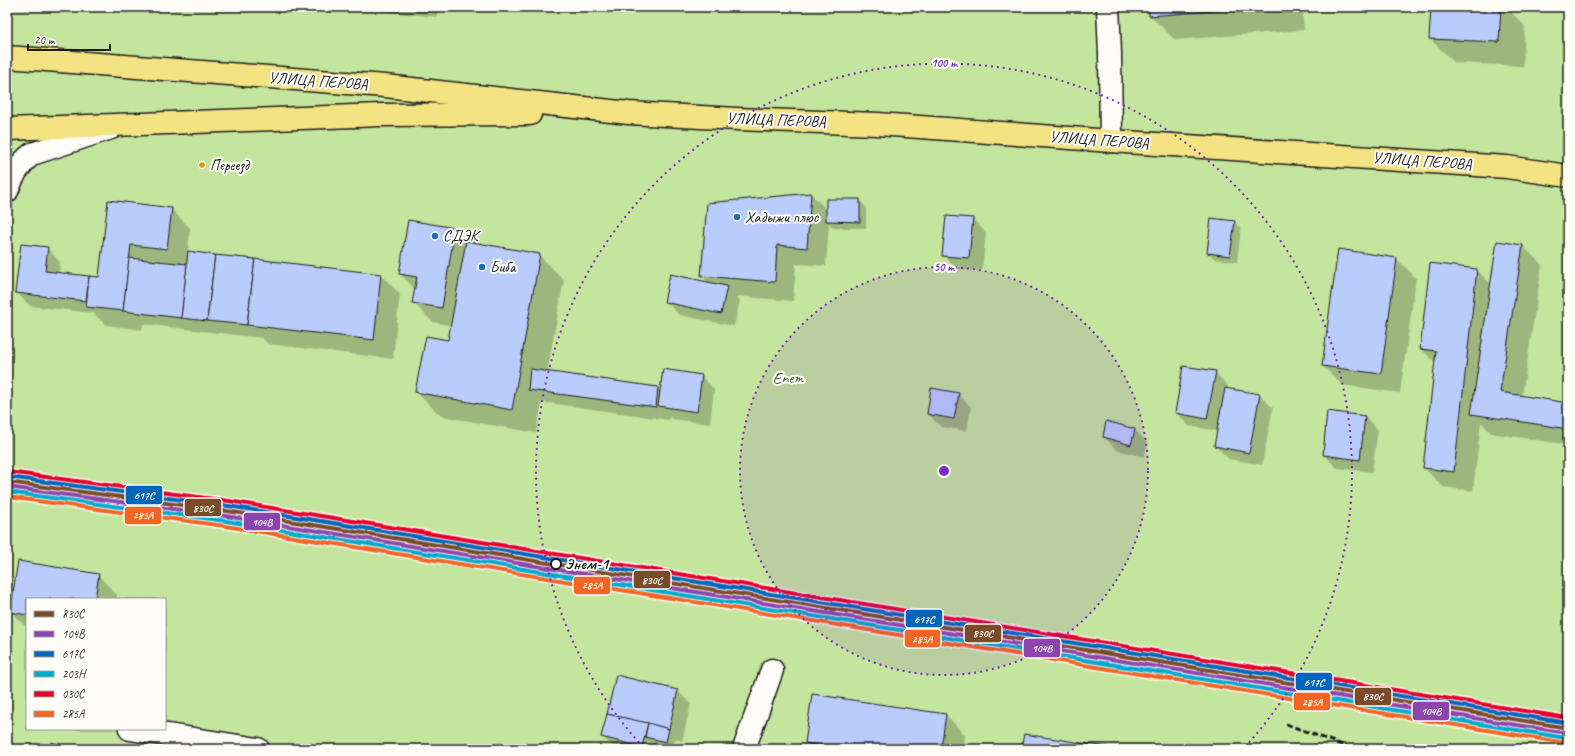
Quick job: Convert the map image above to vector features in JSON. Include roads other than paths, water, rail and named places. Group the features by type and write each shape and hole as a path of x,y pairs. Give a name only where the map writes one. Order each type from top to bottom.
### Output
{"highway":[{"name":"УЛИЦА ПЕРОВА","path":"7,57 385,86 629,113 737,119 878,124 1507,167 1568,176"},
{"name":"УЛИЦА ПЕРОВА","path":"7,129 381,115 629,113"}],"street":[{"path":"1108,7 1111,141"},
{"path":"7,191 13,176 23,162 32,154 50,147 123,125"},
{"path":"744,749 772,670"},
{"path":"136,730 258,749"}],"railway":[{"path":"1286,724 1353,749"}],"place":[{"name":"Переезд","path":"202,165"},
{"name":"Хадыжи плюс","path":"737,217"},
{"name":"СДЭК","path":"435,236"},
{"name":"Биба","path":"482,267"},
{"name":"Энем-1","path":"556,564"}],"park label":[{"name":"Enem","path":"788,378"}]}
